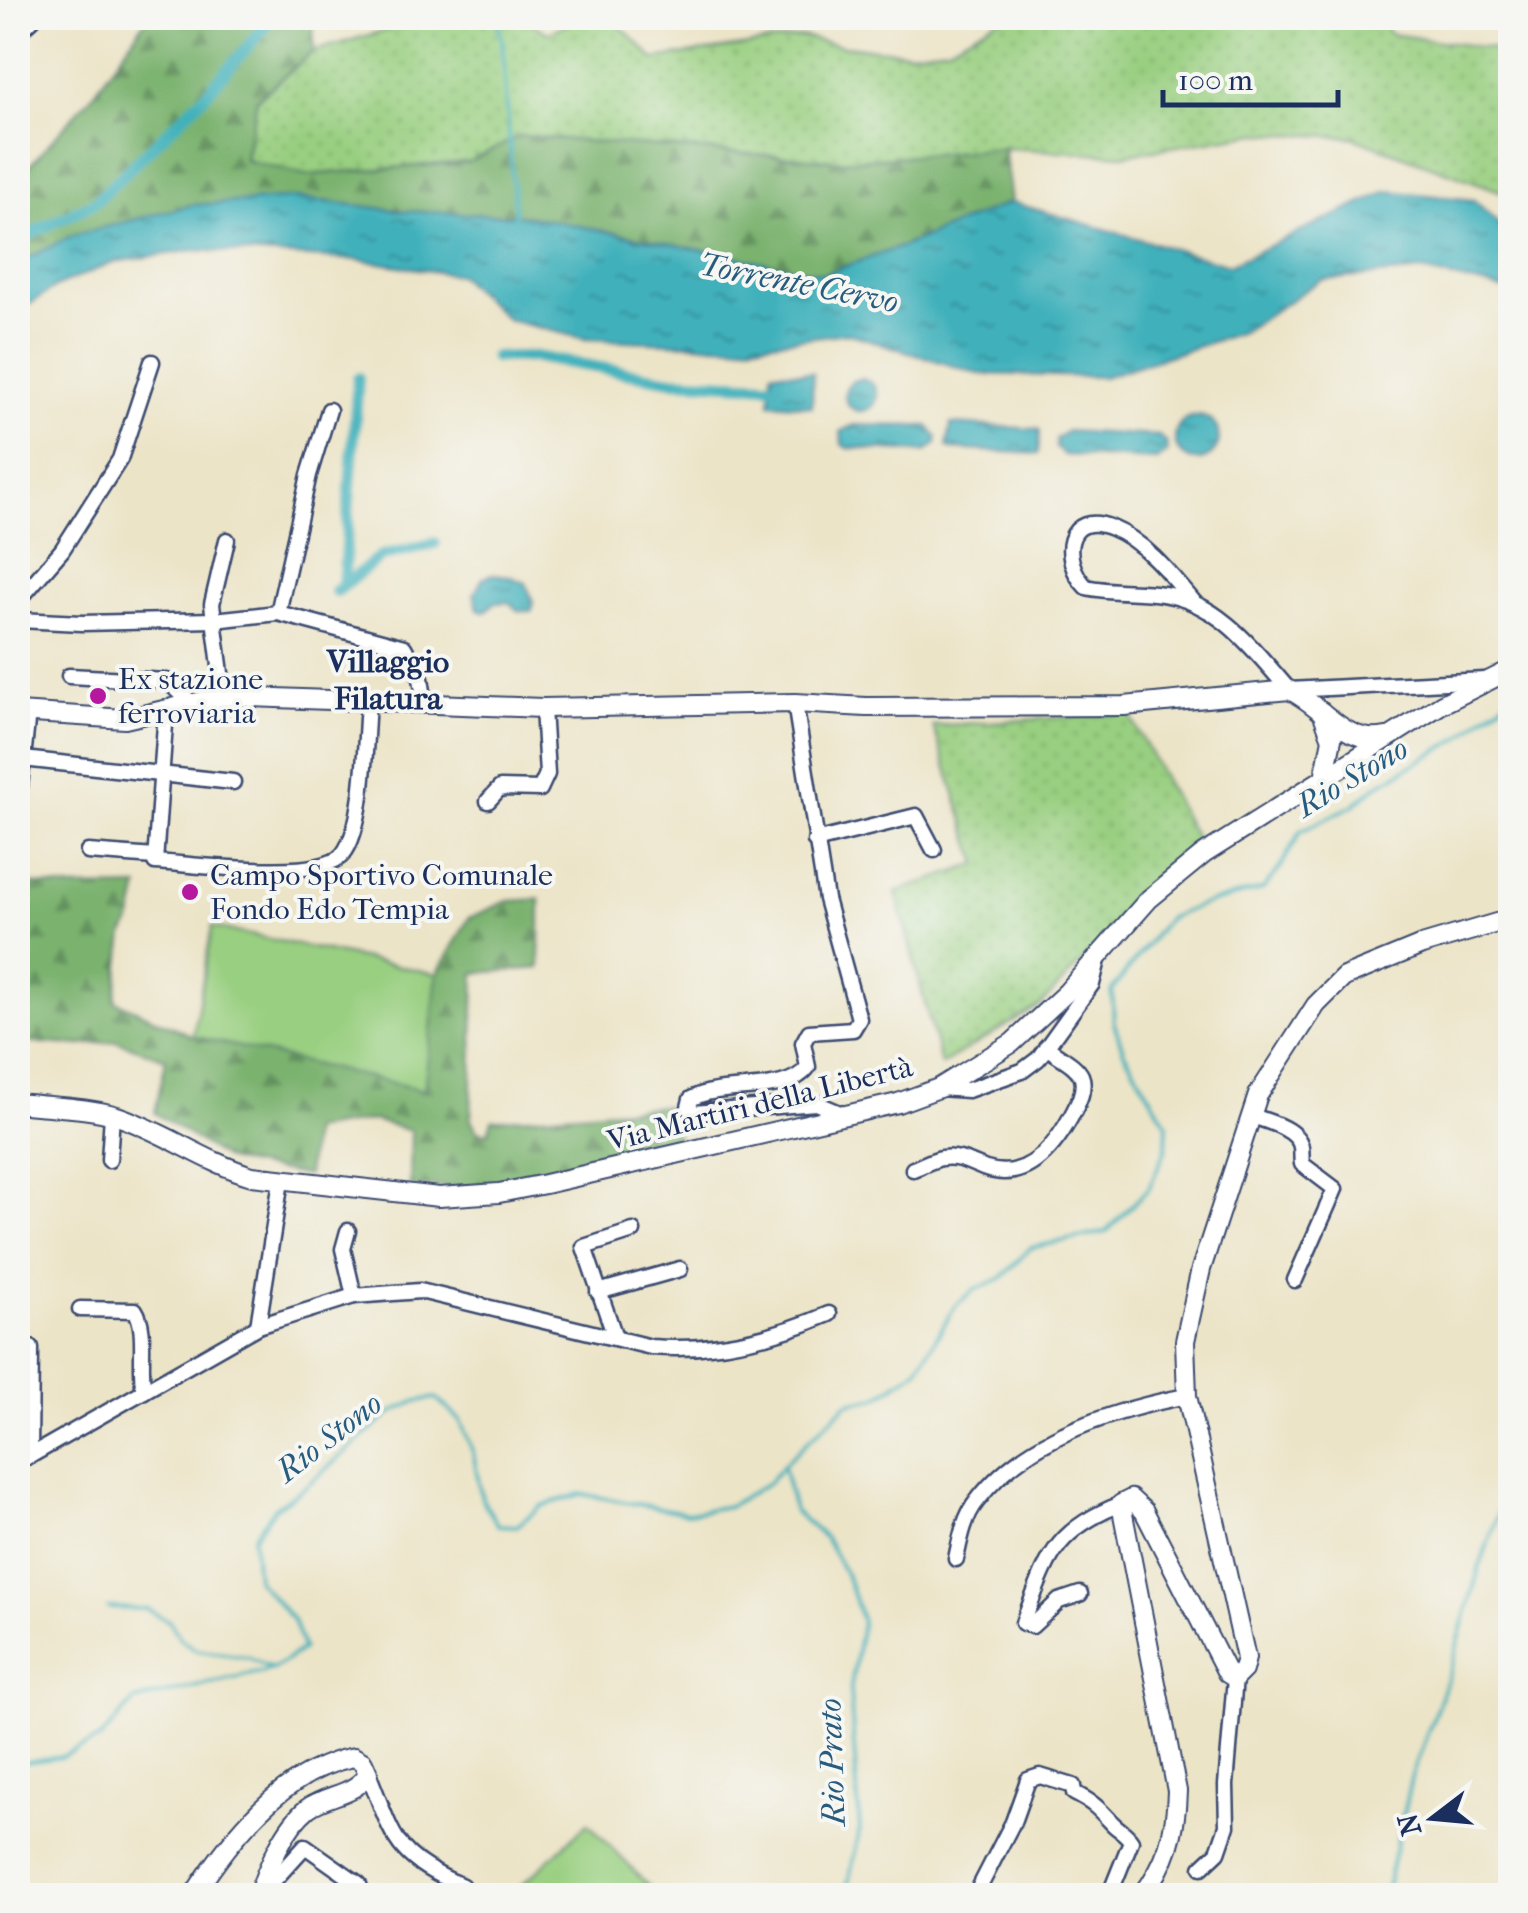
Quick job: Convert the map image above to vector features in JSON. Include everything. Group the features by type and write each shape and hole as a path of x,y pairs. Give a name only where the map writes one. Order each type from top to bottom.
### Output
{"street":[{"path":"18,33 34,18"},
{"path":"18,601 62,550 120,459 152,362"},
{"path":"278,614 309,475 329,410"},
{"path":"1193,601 1151,556 1110,527 1085,526 1073,533 1068,546 1070,561 1086,586 1168,594 1208,609 1248,643 1289,690 1308,699 1322,712 1352,747 1353,760"},
{"path":"224,696 214,620 216,580 227,540"},
{"path":"1510,571 1510,593"},
{"path":"18,620 214,620 278,614 404,647 421,678 425,706"},
{"name":"Via Martiri della Libertà","path":"18,1103 112,1115 190,1148 222,1167 280,1182 439,1198 499,1193 898,1103 940,1088 1012,1043 1067,992 1149,899 1181,872 1442,704 1510,670"},
{"path":"69,676 167,681 192,702"},
{"path":"20,786 23,712 126,718 224,696 544,708 795,703 866,707 1124,706 1289,690 1491,680"},
{"path":"166,711 154,862 286,870 334,862 345,852 357,824 368,703"},
{"path":"795,703 814,841 859,1019 853,1029 809,1032 804,1043 808,1068 803,1074 772,1085 702,1093 691,1099 689,1107 694,1113 816,1103 848,1116"},
{"path":"488,801 500,788 540,788 546,774 544,708"},
{"path":"1339,735 1366,739 1392,736"},
{"path":"1324,778 1339,735"},
{"path":"23,759 232,782"},
{"path":"814,841 916,816 934,850"},
{"path":"88,852 155,857"},
{"path":"1202,1867 1218,1852 1227,1826 1226,1785 1235,1678 1243,1670 1246,1658 1186,1396 1185,1341 1189,1316 1252,1116 1268,1076 1331,987 1380,961 1510,919"},
{"path":"940,1088 968,1090 1022,1071 1038,1059 1092,984 1099,955"},
{"path":"913,1169 942,1158 960,1158 1006,1173 1044,1155 1056,1142 1085,1087 1077,1068 1046,1047"},
{"path":"109,1160 112,1115"},
{"path":"1252,1116 1293,1135 1301,1146 1302,1164 1334,1189 1295,1280"},
{"path":"258,1326 280,1182"},
{"path":"348,1231 343,1250 354,1296"},
{"path":"615,1337 584,1247 634,1231"},
{"path":"598,1292 680,1269"},
{"path":"24,1458 258,1326 354,1296 420,1291 651,1347 688,1350 725,1346 829,1314"},
{"path":"80,1309 135,1310 141,1320 140,1372 144,1391"},
{"path":"24,1458 31,1348"},
{"path":"956,1559 976,1502 1039,1447 1086,1426 1186,1396"},
{"path":"1080,1594 1059,1601 1032,1626 1023,1623 1054,1548 1076,1526 1131,1498 1144,1511 1227,1673 1235,1678"},
{"path":"1121,1504 1120,1515 1135,1571 1177,1791 1170,1845 1160,1872 1142,1896"},
{"path":"193,1896 219,1856 246,1826 299,1782 337,1760 354,1757 363,1762 396,1842 416,1863 462,1886"},
{"path":"258,1896 289,1831 306,1809 353,1788 368,1773"},
{"path":"975,1896 1013,1822 1028,1780 1040,1776 1073,1786 1074,1793 1096,1803 1112,1824 1129,1836 1131,1841 1110,1896"},
{"path":"265,1877 276,1878 305,1846 360,1884 361,1896"}],"green space":[{"path":"147,18 313,18 314,51 257,99 245,160 306,175 469,162 520,136 844,161 1004,148 1011,202 823,274 529,216 402,211 297,198 71,236 18,264 18,179 94,93"},
{"path":"453,18 523,18 548,33 583,18 607,19 654,59 803,37 844,46 908,52 948,47 1001,18 1180,18 1203,24 1215,18 1374,18 1391,34 1510,51 1510,195 1352,137 1258,133 1123,155 1004,148 844,161 520,136 469,162 306,175 245,160 257,99 314,51 411,23"},
{"path":"1129,713 1196,840 1041,1005 941,1065 896,892 978,864 933,726"},
{"path":"18,883 70,888 139,887 124,935 115,1001 193,1036 423,1090 437,974 469,918 508,901 540,899 540,968 475,973 471,1119 477,1131 488,1133 492,1120 665,1106 680,1146 494,1188 410,1186 411,1131 373,1120 312,1130 307,1176 227,1160 155,1113 166,1059 116,1041 82,1045 18,1042"},
{"path":"212,927 437,974 424,1090 193,1036"},
{"path":"588,1823 657,1895 511,1895"}],"water":[{"name":"Torrente Cervo","path":"1388,191 1474,200 1510,234 1510,291 1422,271 1321,280 1242,332 1103,377 979,374 848,333 737,346 585,339 508,320 458,275 360,260 194,250 114,262 57,286 18,312 18,264 71,236 191,205 297,198 402,211 529,216 823,274 1011,202 1229,265"},
{"path":"772,371 813,373 812,406 770,403"},
{"path":"861,379 872,384 877,395 872,406 861,411 850,406 845,395 850,384"},
{"path":"1197,416 1213,422 1219,438 1213,454 1197,460 1181,454 1175,438 1181,422"},
{"path":"951,424 1038,429 1038,454 950,449 947,447"},
{"path":"854,425 928,426 937,437 937,444 925,452 848,448 842,444 841,431"},
{"path":"1067,431 1159,436 1166,442 1167,453 1157,460 1064,455 1056,448 1056,439"},
{"path":"493,574 526,583 532,611 518,611 509,602 494,603 485,612 478,609 474,594 483,578"}],"waterway":[{"path":"18,240 95,202 205,95 273,18"},
{"path":"496,18 502,39 515,216"},
{"path":"495,357 535,357 672,380 785,386"},
{"path":"336,591 343,586 358,378"},
{"path":"343,586 381,556 435,543"},
{"name":"Rio Stono","path":"18,1763 61,1757 100,1739 134,1701 273,1669 303,1649 293,1620 257,1580 253,1537 276,1507 391,1413 417,1401 436,1398 460,1420 473,1452 482,1499 498,1525 517,1526 541,1506 581,1494 687,1513 729,1506 768,1483 848,1403 878,1397 917,1370 956,1305 974,1290 1002,1278 1030,1248 1106,1232 1149,1188 1166,1149 1167,1124 1124,1052 1114,1023 1112,990 1168,918 1263,889 1301,831 1354,805 1376,786 1460,738 1510,698"},
{"name":"Rio Prato","path":"783,1466 794,1511 825,1538 847,1577 862,1622 850,1692 860,1829 848,1884 838,1896"},
{"path":"1385,1896 1411,1778 1449,1674 1510,1480"},
{"path":"108,1608 146,1609 169,1621 181,1639 196,1650 248,1657 273,1669"}],"place":[{"name":"Ex stazione ferroviaria","path":"98,696"},
{"name":"Campo Sportivo Comunale Fondo Edo Tempia","path":"190,892"}],"district":[{"name":"Villaggio Filatura","path":"388,680"}]}
